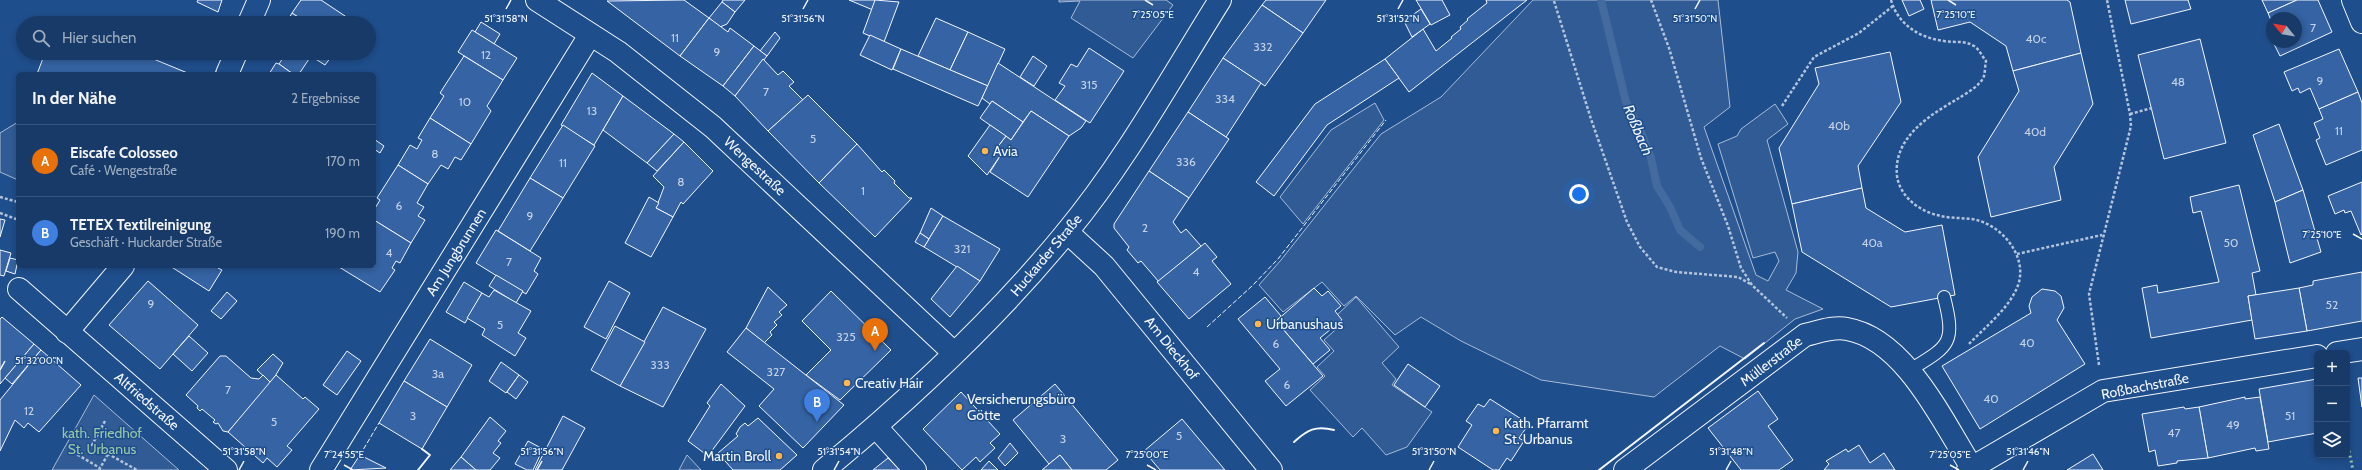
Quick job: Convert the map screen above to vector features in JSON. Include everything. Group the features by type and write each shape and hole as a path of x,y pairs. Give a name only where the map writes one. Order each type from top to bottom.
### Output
{"street":[{"path":"252,16 259,0"},
{"name":"Wengestraße","path":"537,0 642,70 713,127 954,353"},
{"name":"Huckarder Straße","path":"824,470 876,427 997,313 1067,232 1125,151 1220,0"},
{"path":"2353,0 2362,22"},
{"name":"Am Jungbrunnen","path":"321,470 590,35"},
{"path":"228,72 232,60"},
{"name":"Am Dieckhof","path":"1067,232 1104,266 1271,470"},
{"path":"67,332 121,268"},
{"name":"Altfriedstraße","path":"19,289 226,470"},
{"name":"Müllerstraße","path":"1626,470 1805,335 1824,330 1847,329 1878,343 1895,354 1910,370 1970,469"},
{"path":"2350,351 2362,349"},
{"name":"Roßbachstraße","path":"1970,469 2103,392 2314,357"},
{"path":"876,427 915,470"}],"lane":[{"path":"1910,370 1942,350 1949,339 1949,316 1944,297"}],"path":[{"path":"1651,0 1668,48 1701,158 1728,226 1741,268 1752,285"},
{"path":"1891,0 1900,18 1911,30 1926,38 1946,42 1962,41 1976,47 1986,61 1984,77 1970,91 1914,129 1903,141 1898,156 1897,175 1900,189 1922,210 1940,216 1980,221 1997,230 2010,242 2017,254 2019,270 2017,290 2002,310 1964,349"},
{"path":"2103,392 2089,294 2102,235 2131,126 2130,114 2107,0"},
{"path":"1554,1 1591,119 1627,222 1640,247 1657,267 1676,272 1738,277 1752,285 1805,335"},
{"path":"1782,106 1814,57 1859,33 1893,6"},
{"path":"2130,114 2152,108"},
{"path":"0,196 16,201"},
{"path":"0,213 16,219"},
{"path":"2017,254 2102,235"},
{"path":"105,421 92,445 136,470"},
{"path":"73,452 100,469 108,454"}],"shaded area":[{"path":"1059,0 1166,0 1173,5 1133,58 1071,18 1080,1 1059,2"},
{"path":"1533,0 1718,0 1730,107 1704,127 1756,275 1768,281 1779,261 1775,252 1753,258 1718,144 1737,136 1741,129 1775,104 1779,110 1788,124 1767,140 1798,252 1796,273 1786,290 1823,309 1795,319 1745,359 1720,346 1654,397 1541,380 1461,341 1421,317 1395,335 1356,296 1344,306 1322,282 1283,312 1259,285 1281,260 1381,134 1441,97"},
{"path":"1375,103 1384,120 1303,224 1280,197 1331,130"},
{"path":"16,123 16,179 0,172 0,133"},
{"path":"1356,297 1399,347 1382,363 1396,379 1392,385 1432,412 1407,447 1386,455 1362,428 1353,437 1310,390 1325,376 1317,367 1334,351 1324,340 1343,323 1337,315"},
{"name":"kath. Friedhof St. Urbanus","path":"94,395 179,470 52,470"},
{"path":"687,455 701,470 679,470"}],"building":[{"path":"198,0 222,0 218,12 197,2"},
{"path":"301,0 321,0 345,16 296,16 292,13"},
{"path":"684,0 709,18 680,56 607,1"},
{"path":"723,0 745,0 735,12 722,2"},
{"path":"849,0 875,0 873,10"},
{"path":"875,0 899,2 884,42 863,33"},
{"path":"1266,0 1326,0 1303,33 1262,5"},
{"path":"1416,0 1442,0 1450,15 1431,25"},
{"path":"1486,0 1527,0 1409,92 1385,59 1423,29 1436,51 1461,29 1460,27 1468,20 1467,19 1487,3"},
{"path":"1902,0 1920,0 1924,9 1909,16"},
{"path":"1931,0 2067,0 2070,2 2081,53 2013,71 2006,46 1970,22 1938,30"},
{"path":"2125,0 2188,0 2191,9 2131,24"},
{"path":"2262,0 2297,0 2270,12 2268,12"},
{"path":"2297,0 2318,0 2332,32 2302,46 2302,12 2270,12"},
{"path":"722,2 735,12 727,24 720,27 709,18"},
{"path":"1262,5 1303,33 1265,86 1223,58"},
{"path":"1421,9 1430,24 1412,37 1404,21"},
{"path":"709,18 728,32 730,28 754,46 723,86 680,56"},
{"path":"936,18 968,32 950,70 918,56"},
{"path":"481,22 500,34 494,44 475,32"},
{"path":"472,30 517,58 503,80 458,52"},
{"path":"775,32 780,38 767,56 760,51"},
{"path":"968,32 1005,49 988,86 950,70"},
{"path":"870,35 901,49 892,70 860,55"},
{"path":"2200,39 2226,143 2164,159 2138,55"},
{"path":"754,46 767,56 735,96 723,86"},
{"path":"1089,48 1124,71 1090,123 1055,100 1065,86 1059,83 1071,64 1077,67"},
{"path":"2276,48 2297,48 2280,56"},
{"path":"901,49 988,86 978,106 893,69"},
{"path":"2339,49 2358,92 2319,109 2310,88 2300,93 2298,88 2292,91 2284,72"},
{"path":"1890,52 1901,102 1858,166 1862,188 1792,204 1779,148 1819,84 1815,68"},
{"path":"2081,53 2093,104 2054,167 2061,200 1991,217 1978,157 2019,91 2013,71"},
{"path":"464,56 503,80 487,106 491,111 471,144 430,118 444,96 440,93"},
{"path":"1033,56 1047,66 1034,86 1020,77"},
{"path":"1223,58 1261,83 1226,137 1188,112"},
{"path":"763,59 778,75 783,71 794,82 789,86 803,100 768,131 735,96"},
{"path":"1385,59 1399,78 1327,125 1274,196 1256,182 1315,104"},
{"path":"42,60 156,60 185,72 38,72"},
{"path":"282,60 308,60 300,72 290,72 279,64"},
{"path":"317,60 329,60 325,65"},
{"path":"276,63 290,72 270,72"},
{"path":"998,63 1086,121 1081,128 1069,136 1031,111 1023,122 992,101 990,104 982,98"},
{"path":"592,73 623,96 594,145 561,125"},
{"path":"2358,92 2362,103 2362,150 2326,165 2316,140 2320,138 2314,123 2323,119 2319,109"},
{"path":"808,95 857,144 819,183 768,131"},
{"path":"623,96 674,134 647,163 603,130"},
{"path":"992,101 1023,122 1011,140 980,118"},
{"path":"1031,111 1069,136 1028,197 990,172 1002,153 996,149 1006,136 1011,140"},
{"path":"1188,112 1229,139 1189,198 1149,171"},
{"path":"430,118 471,144 461,160 455,157 448,169 441,165 428,184 398,165 410,145 417,149 422,140 418,138"},
{"path":"2279,124 2303,190 2275,202 2253,135"},
{"path":"563,125 595,146 563,198 530,178"},
{"name":"Avia","path":"990,125 1006,136 996,149 1002,153 987,175 968,156"},
{"path":"674,134 684,142 657,171 647,163"},
{"path":"376,140 384,146 380,153 376,150"},
{"path":"684,142 713,171 683,204 681,202 673,217 656,208 664,187 653,176"},
{"path":"857,144 882,172 884,170 909,198 912,198 875,237 819,183"},
{"path":"398,165 428,184 417,203 424,207 418,216 425,220 411,243 376,221 376,207 380,200 377,198"},
{"path":"1149,171 1189,198 1173,222 1181,233 1186,229 1201,246 1159,282 1141,261 1138,263 1127,250 1129,247 1114,228 1114,224"},
{"path":"530,178 563,198 530,251 498,231"},
{"path":"2362,182 2361,235 2351,211 2345,213 2344,210 2335,214 2328,196"},
{"path":"2239,185 2260,271 2252,273 2256,295 2248,296 2252,320 2151,338 2142,288 2157,285 2158,293 2219,282 2201,211 2193,213 2190,197"},
{"path":"1862,188 1866,208 1905,232 1942,225 1955,295 1891,307 1802,252 1792,204"},
{"path":"2303,190 2321,252 2290,263 2275,202"},
{"path":"649,197 659,203 656,208 673,217 651,257 625,243"},
{"path":"931,208 943,216 929,239 920,233"},
{"path":"943,216 1000,249 980,281 924,247"},
{"path":"0,219 5,220 0,237"},
{"path":"376,221 411,243 400,263 396,261 392,268 395,270 380,292 341,268 376,268"},
{"path":"496,230 541,258 534,271 538,274 526,294 476,263"},
{"path":"920,233 929,239 924,247 915,242"},
{"path":"1205,243 1217,257 1212,261 1231,284 1189,319 1157,282"},
{"path":"0,250 11,253 4,276 0,275"},
{"path":"10,258 16,260 15,274 6,271"},
{"path":"957,266 980,281 950,317 931,299"},
{"path":"173,268 218,268 222,270 209,291"},
{"path":"2362,272 2362,321 2307,331 2299,288 2313,285 2313,281"},
{"path":"496,275 523,291 516,303 489,286"},
{"path":"148,281 198,325 160,369 109,325"},
{"path":"609,281 630,293 606,339 584,327"},
{"path":"464,282 482,293 465,323 446,312"},
{"path":"768,287 787,305 779,312 782,315 774,322 777,325 770,332 772,335 764,343 746,328"},
{"path":"1314,288 1322,296 1328,291 1341,306 1335,311 1342,320 1320,338 1330,350 1313,364 1276,321"},
{"path":"2299,288 2307,331 2255,339 2248,296"},
{"path":"2042,289 2055,291 2061,296 2064,308 2057,320 2085,364 1980,429 1942,366 2031,313 2029,306 2032,297"},
{"path":"494,290 531,311 518,333 526,338 515,356 482,335 485,329 467,318 482,293 489,297"},
{"path":"831,291 891,350 840,400 806,375 831,350 802,321"},
{"path":"227,292 237,301 221,319 211,311"},
{"path":"1265,297 1281,316 1276,321 1323,376 1286,406 1265,381 1280,369 1238,319"},
{"path":"663,307 706,329 663,407 620,386"},
{"path":"2,317 34,344 0,384 0,319"},
{"path":"615,326 645,342 620,386 591,370"},
{"path":"746,328 844,405 803,448 759,406 774,389 727,352"},
{"path":"189,336 208,353 192,371 173,354"},
{"path":"430,339 472,365 447,407 404,381"},
{"path":"34,344 41,350 12,384 5,378"},
{"path":"41,350 81,385 39,432 28,423 24,428 15,420 0,451 0,400"},
{"path":"347,351 361,361 337,395 323,385"},
{"path":"273,354 283,363 271,383 257,370"},
{"path":"220,356 226,356 251,378 259,379 263,375 271,383 228,432 223,431 218,423 216,424 213,422 215,420 202,409 200,411 197,408 198,406 186,395"},
{"path":"501,362 519,375 506,393 489,381"},
{"path":"1408,364 1440,386 1425,407 1394,385"},
{"path":"276,375 303,399 305,397 319,409 287,446 292,450 277,467 267,458 263,463 228,432"},
{"path":"519,375 528,382 516,399 507,392"},
{"path":"2358,378 2362,378 2362,407"},
{"path":"2314,380 2314,434 2268,442 2259,389"},
{"path":"404,381 447,407 422,449 379,423"},
{"path":"721,384 745,406 708,456 688,441 710,406 707,403"},
{"path":"1055,384 1118,460 1106,470 1072,470 1060,455 1049,464 1013,420"},
{"path":"1758,391 1778,419 1768,426 1793,460 1779,470 1741,470 1708,428"},
{"path":"961,392 1000,434 990,443 995,448 980,462 976,457 962,470 923,429"},
{"path":"2245,397 2245,399 2260,397 2269,449 2256,451 2255,448 2208,458 2199,407"},
{"name":"Kath. Pfarramt St. Urbanus","path":"1490,399 1529,424 1519,438 1524,441 1511,461 1507,458 1499,470 1493,470 1458,447 1472,425 1466,421 1478,404 1484,407"},
{"path":"2184,407 2185,409 2199,407 2208,458 2177,461 2177,463 2158,466 2155,450 2149,452 2142,414"},
{"path":"563,416 585,428 562,470 535,470"},
{"path":"490,417 506,431 498,441 501,443 493,453 500,458 490,470 476,470 461,457"},
{"path":"758,418 797,455 780,470 733,470 718,453 738,436 736,434 740,427 745,423 748,426"},
{"path":"1182,419 1225,470 1160,470 1144,451"},
{"path":"528,441 543,449 533,470 527,470 515,464"},
{"path":"1010,443 1018,453 1005,466 998,458"},
{"path":"1859,445 1870,463 1884,453 1895,470 1824,470 1829,464 1826,461 1846,449 1848,452"},
{"path":"2093,454 2103,470 2067,470"},
{"path":"360,455 386,468 350,470"},
{"path":"1060,455 1072,470 1042,470 1049,464"},
{"path":"461,457 476,470 450,470"},
{"path":"888,458 900,470 873,470"},
{"path":"989,461 998,470 981,470"}],"waterway":[{"name":"Roßbach","path":"1601,0 1626,102 1640,130 1651,158 1657,186 1670,207 1680,230 1700,247"}],"hedge":[{"path":"2350,456 2353,470"}],"fence":[{"path":"1207,327 1252,286 1278,259 1386,120"},
{"path":"360,455 379,423"}],"wall":[{"path":"1599,470 1764,343"},
{"path":"1294,442 1303,434 1317,428 1334,430"},
{"path":"418,470 430,455 422,449"}],"place":[{"name":"Avia","path":"985,151"},
{"name":"Urbanushaus","path":"1258,324"},
{"name":"Eiscafe Colosseo","path":"875,351"},
{"name":"Creativ Hair","path":"847,383"},
{"name":"Versicherungsbüro Götte","path":"959,407"},
{"name":"TETEX Textilreinigung","path":"817,422"},
{"name":"Kath. Pfarramt St. Urbanus","path":"1496,431"},
{"name":"Martin Broll","path":"779,456"}]}
